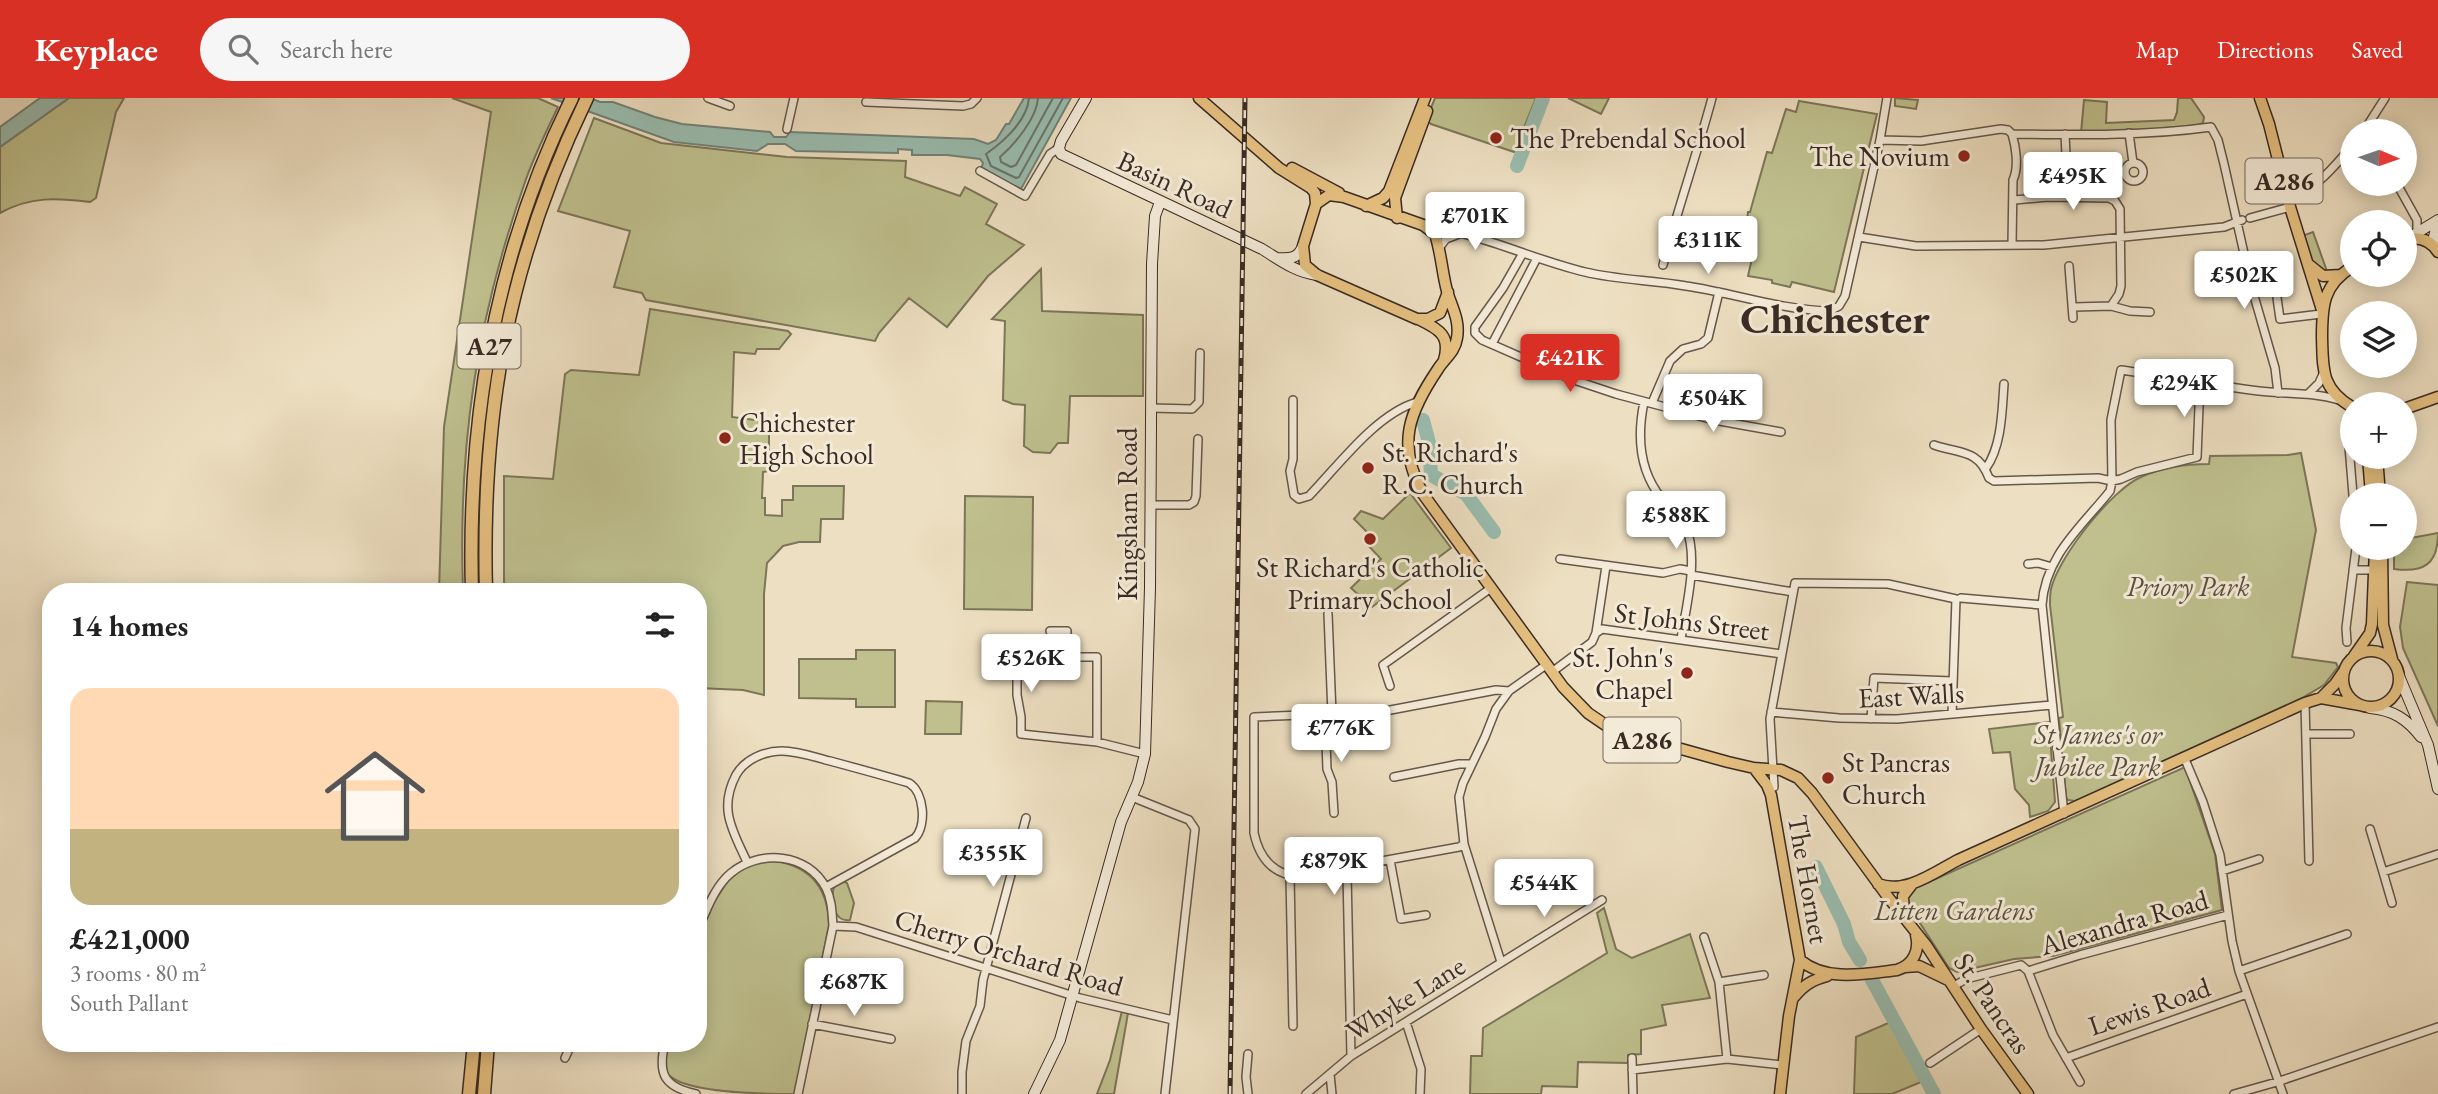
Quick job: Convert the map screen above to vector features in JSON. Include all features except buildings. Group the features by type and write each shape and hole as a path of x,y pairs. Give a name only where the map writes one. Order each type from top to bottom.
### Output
{"highway":[{"name":"A27","path":"472,583 475,449 491,336 510,258 533,187 572,98"},
{"name":"A27","path":"486,583 488,444 514,293 538,215 587,98"},
{"path":"470,1094 473,1052"},
{"path":"484,1094 487,1052"}],"main road":[{"path":"1199,98 1279,169 1315,193 1316,204 1303,246 1305,265 1317,275 1434,327 1446,340 1447,349 1443,362"},
{"path":"1366,206 1383,198 1389,191 1425,98"},
{"path":"1397,218 1394,208 1398,189 1432,98"},
{"name":"A286","path":"2260,98 2322,312 2324,372 2332,391 2340,398"},
{"path":"1268,158 1344,197 1423,225"},
{"path":"1316,204 1329,195 1344,197"},
{"name":"A286","path":"1423,225 1435,233 1458,323 1457,340 1452,353 1417,402 1411,422 1411,463 1417,482 1549,669 1575,701 1613,730 1672,748 1791,774"},
{"path":"2417,239 2427,240 2437,250"},
{"path":"2308,264 2323,276 2340,275"},
{"name":"A286","path":"2322,312 2329,290 2340,276"},
{"path":"1417,318 1428,319 1440,313 1448,292"},
{"path":"2417,404 2438,397"},
{"path":"1878,884 1895,888 1913,883 2184,757 2321,698 2335,684 2371,629 2375,560"},
{"path":"2321,698 2365,707 2381,706 2390,701 2398,690 2399,676 2383,630 2382,560"},
{"path":"2365,707 2351,699 2345,689 2343,680 2347,665 2362,652 2373,651 2385,654 2393,661"},
{"path":"1754,768 1773,791 1782,778 1791,774"},
{"name":"St. Pancras","path":"1791,774 1806,784 1878,884 1904,914 2028,1094"},
{"name":"The Hornet","path":"1773,791 1800,960 1792,999 1780,1094"},
{"path":"1904,914 1903,896 1913,883"},
{"path":"1905,967 1916,954 1916,934"},
{"path":"1800,960 1816,972 1829,975"},
{"path":"1792,999 1802,987 1829,975 1897,970 1905,967 1924,968 1952,984"}],"street":[{"path":"708,98 730,106"},
{"path":"787,129 794,98"},
{"path":"866,102 963,106 971,104 977,98"},
{"path":"980,172 1025,196 1050,154 1059,148 1086,98"},
{"path":"1659,282 1712,98"},
{"path":"1423,225 1463,233 1536,258 1596,274 1719,292 1751,300 1831,310 1839,306 1845,296 1887,98"},
{"path":"2372,119 2385,98"},
{"path":"2012,134 2129,133 2211,127 2218,140 2243,221 2278,393"},
{"path":"1880,140 1929,141 2006,129 2012,134 2016,154 2015,175 2012,180 2012,245"},
{"path":"2129,133 2133,163"},
{"path":"2065,134 2067,176"},
{"name":"Basin Road","path":"1059,148 1061,154 1068,159 1295,269 1317,275"},
{"path":"1859,237 1916,246 2063,244 2224,227 2289,202 2305,193 2340,158"},
{"path":"2014,200 2048,197 2109,198 2115,201 2120,209 2121,286 2111,306"},
{"name":"Kingsham Road","path":"1034,1094 1059,1040 1074,995 1121,822 1138,782 1145,754 1155,216 1160,202"},
{"path":"2417,234 2438,220"},
{"path":"2437,250 2434,237 2438,220"},
{"path":"1439,248 1452,234 1463,233"},
{"path":"1276,258 1295,257 1300,254 1303,246"},
{"path":"1520,252 1503,288 1475,327 1476,335 1482,340 1571,379 1648,403 1714,420 1781,432"},
{"path":"1492,344 1536,258"},
{"path":"2069,266 2073,318"},
{"path":"1681,639 1691,573 1686,528 1655,491 1647,474 1640,435 1648,403 1675,355 1701,344 1707,338 1719,292"},
{"path":"2277,298 2280,319 2322,312"},
{"path":"2074,307 2111,306 2150,312"},
{"path":"1151,408 1192,409 1199,401 1200,353"},
{"path":"2064,814 2042,605 2043,589 2065,543 2110,491 2111,420 2121,370 2278,393 2308,394 2340,402"},
{"path":"2308,394 2319,383 2324,372"},
{"path":"1934,446 1978,458 1986,468 1989,478 1994,481 2098,478 2112,481 2166,463 2197,457 2200,382"},
{"path":"1986,468 1992,460 1997,438 2004,384"},
{"path":"1293,400 1293,458 1290,471 1294,495 1299,499 1309,496 1379,424 1417,402"},
{"path":"1151,505 1189,505 1194,502 1198,439"},
{"path":"1560,559 1662,573 1680,569 1691,573 1794,587 1888,584 1959,599 2042,605"},
{"path":"2347,642 2346,628 2354,560"},
{"path":"2028,564 2052,567"},
{"name":"St Johns Street","path":"1509,691 1592,642 1596,633 1606,566"},
{"path":"2353,570 2375,570"},
{"name":"The Hornet","path":"1773,791 1771,712 1794,587"},
{"path":"1390,686 1383,665 1491,588"},
{"path":"1952,714 1959,599"},
{"path":"1328,614 1327,769 1332,782 1334,813"},
{"name":"St Johns Street","path":"1596,633 1602,629 1782,654"},
{"path":"1050,631 1067,631 1066,657 1097,657 1097,742"},
{"path":"1017,653 1021,734 1097,742 1145,754"},
{"path":"2399,676 2436,767 2438,789"},
{"path":"1871,719 1874,678 1952,681"},
{"path":"1464,844 1354,866 1347,874 1312,878 1290,876 1269,864 1257,850 1254,833 1254,717 1380,712 1496,690 1509,691"},
{"path":"1501,962 1464,844 1459,797 1496,709 1509,691"},
{"path":"2305,703 2309,861"},
{"name":"East Walls","path":"1771,712 1871,719 2052,705"},
{"path":"2365,707 2398,714 2428,745"},
{"path":"2307,734 2350,734"},
{"path":"747,862 729,823 727,807 730,788 738,771 752,759 765,753 793,751 909,783 915,787 919,794 922,826 915,838 826,887"},
{"path":"2184,757 2220,855 2239,971 2283,1094"},
{"path":"1394,777 1471,764"},
{"path":"1132,797 1189,820 1195,829 1166,1094"},
{"path":"962,1094 966,1041 980,1006 986,967 1026,818"},
{"path":"2370,829 2392,903"},
{"path":"2383,872 2438,854"},
{"path":"707,911 718,888 730,874 747,862 761,858 793,860 813,872 826,887 832,906 833,926 798,1094"},
{"path":"2222,872 2259,859"},
{"path":"1390,860 1401,919 1426,915"},
{"path":"1347,874 1351,1056"},
{"path":"1290,876 1293,1026"},
{"name":"Whyke Lane","path":"1306,1094 1351,1056 1602,900"},
{"name":"Alexandra Road","path":"1952,984 2021,965 2028,971 2228,915"},
{"name":"Cherry Orchard Road","path":"833,926 856,927 1074,995 1173,1020"},
{"path":"2239,971 2347,934"},
{"path":"1704,937 1719,982 1727,1059"},
{"name":"Lewis Road","path":"2028,971 2053,1035 2080,1082"},
{"path":"1719,982 1764,975"},
{"name":"Lewis Road","path":"2066,1058 2247,994"},
{"path":"1406,1021 1422,1069 1420,1094"},
{"path":"812,1024 891,1039"},
{"path":"2234,1094 2438,1027"},
{"path":"1930,1063 1981,1029"},
{"path":"565,1058 568,1052"},
{"path":"664,1052 662,1064 670,1085 696,1094"},
{"path":"1248,1054 1248,1094"},
{"path":"1632,1058 1633,1094"},
{"path":"1632,1070 1727,1059 1783,1065"},
{"path":"1330,1074 1332,1094"}],"green space":[{"path":"69,98 124,98 116,112 96,198 90,202 55,199 33,201 0,213 0,147"},
{"path":"452,98 538,98 558,107 524,185 507,236 482,335 467,435 462,538 463,583 439,583 444,427 491,112"},
{"name":"The Prebendal School","path":"1435,98 1536,98 1514,152 1431,124 1426,120"},
{"path":"1568,98 1609,98 1601,114"},
{"path":"1895,98 1918,100 1916,109 1895,106"},
{"path":"2178,98 2191,98 2204,117 2203,123 2185,130 2081,133 2084,100 2107,102 2106,123 2174,120"},
{"path":"1799,101 1877,114 1834,292 1792,282 1790,287 1772,283 1772,280 1748,276 1753,254 1751,248 1744,248 1748,212 1767,152 1772,153 1786,109 1796,112"},
{"path":"594,118 661,143 787,157 906,161 905,177 960,196 965,187 997,204 986,224 1024,245 988,276 947,327 909,298 875,341 646,300 642,293 614,287 630,231 558,211"},
{"path":"2313,232 2328,274 2311,263 2302,236"},
{"path":"1041,269 1042,311 1143,315 1143,396 1070,396 1068,443 1058,443 1050,453 1033,452 1024,446 1025,405 1003,400 1005,321 992,319"},
{"path":"650,309 788,331 791,334 779,349 757,349 755,354 734,352 732,417 769,422 769,471 763,472 762,498 765,498 765,515 782,516 782,500 793,500 793,486 844,486 843,519 821,519 820,542 799,542 783,546 767,563 764,594 764,695 743,690 707,688 707,583 504,583 504,476 553,479 565,374 571,370 639,375"},
{"name":"Priory Park","path":"2301,453 2316,530 2292,657 2336,663 2338,667 2324,685 2302,698 2075,801 2068,800 2059,718 2063,717 2050,599 2056,576 2075,543 2115,496 2141,477 2174,467 2209,464 2210,456"},
{"path":"1410,493 1451,548 1372,607 1351,588 1381,559 1364,541 1370,535 1354,519 1361,511 1383,519"},
{"path":"965,496 1033,497 1032,610 964,609"},
{"path":"2438,533 2432,559 2421,568 2394,569 2394,560 2417,560 2417,537"},
{"path":"2407,582 2438,585 2438,726 2403,648 2400,627"},
{"path":"856,650 895,650 895,707 856,707 856,699 799,698 799,659 856,659"},
{"path":"926,701 962,702 961,734 925,734"},
{"path":"2049,722 2055,802 2048,811 2030,817 2029,805 2015,789 2010,752 1993,753 1989,729"},
{"name":"Litten Gardens","path":"2185,767 2215,854 2222,910 2053,956 2014,959 1957,972 1949,968 1907,903 1911,890"},
{"path":"768,860 794,866 820,887 828,911 829,925 795,1094 703,1088 672,1078 665,1070 666,1052 707,1052 707,918 728,881 743,868"},
{"path":"843,881 847,883 854,903 850,920 840,918 834,910 834,887"},
{"path":"1604,908 1616,949 1632,958 1690,934 1710,998 1662,1005 1666,1025 1641,1030 1641,1054 1628,1055 1628,1063 1578,1062 1577,1087 1542,1086 1541,1094 1470,1094 1471,1056 1482,1056 1483,1028 1607,953 1597,913"},
{"path":"1122,1011 1128,1013 1114,1094 1097,1094 1110,1060"},
{"path":"1895,1020 1926,1080 1892,1094 1854,1094 1856,1037"}],"water":[{"path":"40,98 69,98 0,147 0,127"},
{"path":"551,98 590,98 600,102 613,102 682,124 770,132 774,137 786,137 790,132 974,139 988,144 996,140 1006,124 1009,124 1024,98 1071,98 1021,189 981,169 983,163 980,159 912,155 912,150 898,149 898,153 796,151 785,144 768,144 757,151 674,142"}],"waterway":[{"path":"1517,166 1543,98"},
{"path":"1423,420 1429,443 1431,475 1466,494 1494,532"},
{"path":"1816,867 1844,924 1849,942 1860,960"},
{"path":"1871,978 1934,1094"}],"railway":[{"path":"1230,1094 1245,98"}],"place":[{"name":"The Prebendal School","path":"1496,138"},
{"name":"The Novium","path":"1964,156"},
{"name":"Chichester High School","path":"725,438"},
{"name":"St. Richard's R.C. Church","path":"1368,468"},
{"name":"St Richard's Catholic Primary School","path":"1370,539"},
{"name":"St. John's Chapel","path":"1687,673"},
{"name":"St Pancras Church","path":"1828,778"}],"district":[{"name":"Chichester","path":"1835,318"}],"park label":[{"name":"St James's or Jubilee Park","path":"2098,750"}]}
